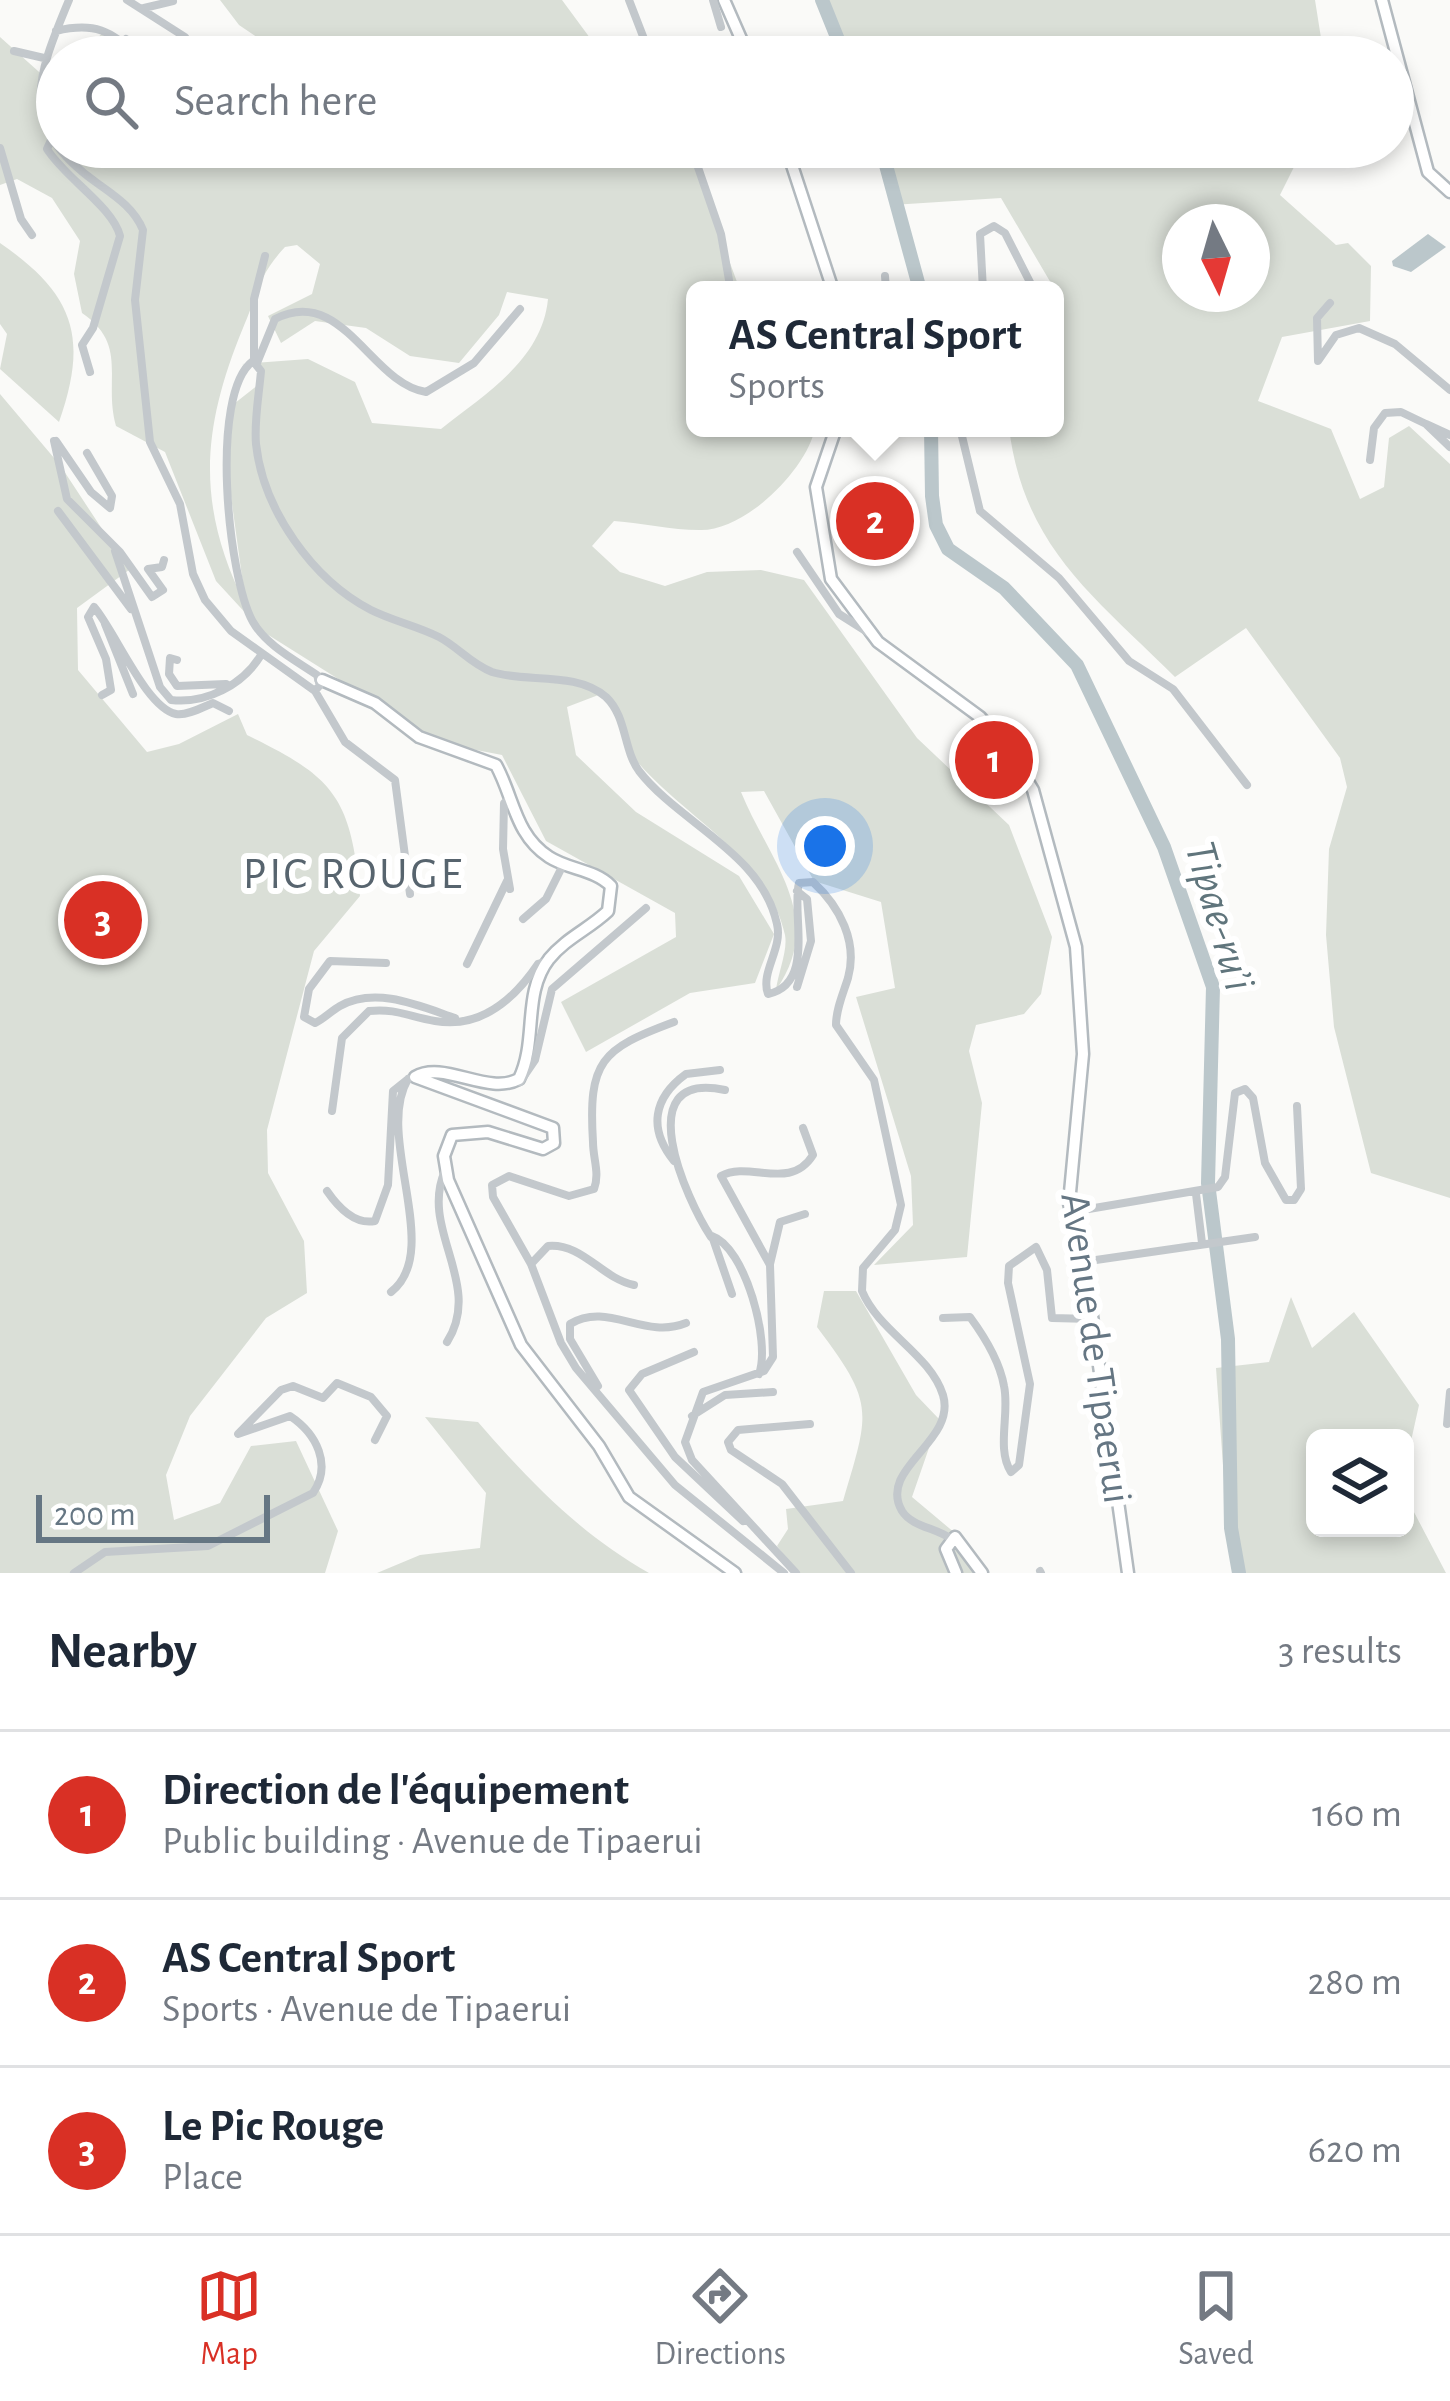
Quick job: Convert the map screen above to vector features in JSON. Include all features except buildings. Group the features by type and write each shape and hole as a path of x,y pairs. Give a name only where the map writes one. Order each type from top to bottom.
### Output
{"street":[{"path":"52,36 69,0"},
{"path":"127,0 184,36"},
{"path":"628,0 643,36"},
{"path":"713,0 721,27"},
{"path":"724,0 740,36"},
{"path":"1382,0 1392,36"},
{"path":"143,8 173,1"},
{"path":"60,19 103,28 117,36"},
{"path":"54,31 82,24"},
{"path":"103,28 113,36"},
{"path":"14,50 36,56"},
{"path":"1414,120 1428,172 1450,192"},
{"path":"0,148 21,219 32,235"},
{"path":"58,168 110,217 120,236 93,328 82,345 90,372"},
{"path":"75,168 138,218 145,249 136,316 152,452 180,504 193,574 205,600 261,656 318,686 375,703 419,737 496,765 524,834 563,865 604,880 613,902 546,962 532,993 529,1054 512,1083"},
{"path":"698,168 721,234 729,280"},
{"path":"795,168 830,281"},
{"path":"983,281 980,234 994,226 1005,233 1029,281"},
{"path":"265,256 254,299 256,445 282,518 327,582 370,609 438,636 494,673 579,685 604,696 616,710 638,769 734,856 772,910 778,936 765,981 768,994 784,985 798,955 802,936 796,890 802,881 819,887 848,934 852,962 836,1025 874,1080 901,1205 895,1230 863,1268 862,1291 936,1381 944,1401 943,1426 899,1480 901,1510 962,1541 982,1573"},
{"path":"885,276 885,281"},
{"path":"1330,303 1317,318 1318,361 1336,335 1359,328 1395,344 1450,390"},
{"path":"410,894 395,780 345,742 318,686 256,627 236,565 227,432 242,372 255,362 275,319 300,312 340,325 410,388 426,392 474,363 520,309"},
{"path":"1370,460 1374,428 1385,413 1401,412 1450,435"},
{"path":"1426,424 1450,447"},
{"name":"Avenue de Tipaerui","path":"833,437 816,488 827,567 870,634 904,666 989,726 1033,790 1082,984 1083,1054 1071,1212 1092,1319 1129,1573"},
{"path":"962,437 980,511 1059,578 1129,661 1174,688 1247,785"},
{"path":"88,453 112,496 110,508 91,492 54,441 67,499 152,597 163,590 148,569 162,567 164,560"},
{"path":"58,511 135,614"},
{"path":"116,551 164,694 178,701 204,697"},
{"path":"797,552 839,614 870,634"},
{"path":"102,695 111,690 110,676 88,611 94,608 145,687 173,713"},
{"path":"105,623 105,635 133,694"},
{"path":"173,713 238,681 261,656"},
{"path":"177,660 170,658 168,667 178,686 238,681"},
{"path":"173,713 213,704 229,711"},
{"path":"466,964 509,885 502,810 510,799"},
{"path":"523,919 546,899 563,865"},
{"path":"796,890 807,899 811,941 796,987"},
{"path":"327,1191 346,1212 364,1222 375,1221 388,1185 393,1091 420,1072 512,1083 525,1080 552,989 646,908"},
{"path":"386,964 330,962 309,988 304,1018 316,1023 342,1005 372,997 409,1002 458,1019"},
{"path":"332,1111 342,1038 369,1011 411,1012 435,1022 494,1011 520,990 538,964 546,962"},
{"path":"674,1022 610,1049 598,1072 592,1114 594,1190 569,1196 509,1176 492,1185 493,1197 531,1264 561,1343 675,1485 784,1573"},
{"path":"679,1166 659,1137 654,1118 659,1104 686,1074 721,1070"},
{"path":"412,1078 556,1132 554,1143 543,1149 488,1132 457,1131 448,1140 440,1182 441,1213 462,1298 458,1325 447,1342"},
{"path":"391,1292 404,1282 410,1256 398,1114 412,1078"},
{"path":"1071,1212 1203,1193 1225,1177 1235,1093 1245,1089 1253,1097 1267,1170 1286,1200 1297,1198 1297,1106"},
{"path":"725,1090 693,1090 672,1108 668,1123 687,1200 711,1237 732,1294"},
{"path":"770,1265 721,1176 734,1171 781,1175 802,1170 812,1156 803,1128"},
{"path":"445,1169 515,1336 597,1443 621,1486 649,1513 735,1573"},
{"path":"1203,1193 1207,1243"},
{"path":"796,1573 692,1460 685,1442 703,1393 759,1374 773,1357 770,1265 780,1222 805,1214"},
{"path":"711,1237 719,1236 755,1304 765,1353 759,1374"},
{"path":"1082,1262 1255,1237"},
{"path":"531,1264 548,1246 563,1245 609,1276 634,1285"},
{"path":"943,1318 970,1317 1001,1374 1007,1412 1004,1458 1011,1472 1019,1465 1030,1398 1008,1283 1009,1266 1036,1247 1047,1270 1052,1318 1092,1319"},
{"path":"612,1407 578,1354 570,1324 591,1313 661,1330 686,1323"},
{"path":"694,1352 642,1374 629,1390 675,1456 754,1529"},
{"path":"74,1573 104,1552 208,1546 314,1493 323,1478 324,1462 303,1425 290,1416 238,1434 281,1390 293,1386 323,1398 338,1383 360,1389 387,1416 375,1440"},
{"path":"1447,1424 1450,1392"},
{"path":"692,1416 725,1395 773,1393"},
{"path":"810,1424 738,1430 728,1442 782,1484 851,1573"},
{"path":"951,1539 946,1549 956,1573"}],"shaded area":[{"path":"220,0 562,0 589,36 255,36 239,25"},
{"path":"816,0 1315,0 1321,36 832,36"},
{"path":"0,37 36,69 36,168 695,168 737,281 686,281 686,437 812,437 787,479 735,521 699,530 614,521 592,546 620,572 665,586 707,572 761,570 804,580 917,738 1009,825 1052,937 1041,994 1024,1014 976,1025 969,1051 982,1103 967,1257 874,1265 913,1225 911,1176 856,997 895,988 881,902 814,881 764,791 741,792 778,866 795,913 790,963 776,990 785,935 761,882 635,759 601,694 567,707 576,755 636,812 739,876 774,934 755,983 690,993 586,1052 561,1002 676,937 675,913 546,841 502,755 440,743 262,631 216,581 165,452 116,426 110,351 96,325 82,313 74,274 80,241 52,198 17,179 0,185","holes":["297,245 320,264 312,294 268,316 281,343 315,321 366,328 410,356 459,363 499,315 507,292 548,299 535,340 523,358 493,389 441,429 372,423 355,382 308,359 242,364 259,368 259,384 230,407 227,467 246,606 230,570 212,501 212,434 219,400 260,285 285,247"]},
{"path":"882,168 1294,168 1280,195 1336,245 1348,243 1371,266 1370,321 1282,337 1258,401 1331,429 1360,499 1384,487 1389,438 1409,426 1450,464 1450,1198 1371,1173 1334,1027 1326,935 1329,849 1347,787 1340,758 1246,628 1175,677 1068,568 1030,506 1011,437 1064,437 1064,281 1050,281 1001,198 892,205"},
{"path":"1428,234 1446,247 1411,272 1393,266 1392,261"},
{"path":"0,243 45,281 68,320 73,365 59,422 0,369 7,334 0,324"},
{"path":"0,394 60,465 129,570 77,608 78,670 147,752 179,744 238,714 247,735 319,778 333,794 351,835 360,896 314,951 267,1130 268,1173 304,1241 307,1293 266,1318 190,1416 166,1475 174,1520 220,1503 251,1446 296,1441 338,1531 325,1573 0,1573"},
{"path":"824,1291 856,1291 916,1395 939,1419 912,1497 968,1544 983,1573 798,1573 777,1546 788,1529 786,1509 843,1501 862,1426 858,1392 817,1327"},
{"path":"1291,1297 1312,1348 1354,1312 1419,1405 1414,1429 1306,1429 1306,1537 1414,1537 1414,1512 1446,1573 1239,1573 1226,1507 1216,1368 1269,1362"},
{"path":"425,1417 478,1422 557,1505 649,1573 377,1573 420,1555 480,1548 486,1493"}],"waterway":[{"name":"Tipae-ru’i","path":"822,0 837,36"},
{"name":"Tipae-ru’i","path":"887,168 918,281"},
{"name":"Tipae-ru’i","path":"931,437 936,525 948,549 1004,588 1077,665 1164,847 1213,987 1208,1183 1228,1339 1231,1528 1239,1573"}],"place":[{"name":"AS Central Sport","path":"875,521"},
{"name":"Direction de l'équipement","path":"994,760"},
{"name":"Le Pic Rouge","path":"103,920"}],"district":[{"name":"PIC ROUGE","path":"354,874"}]}
